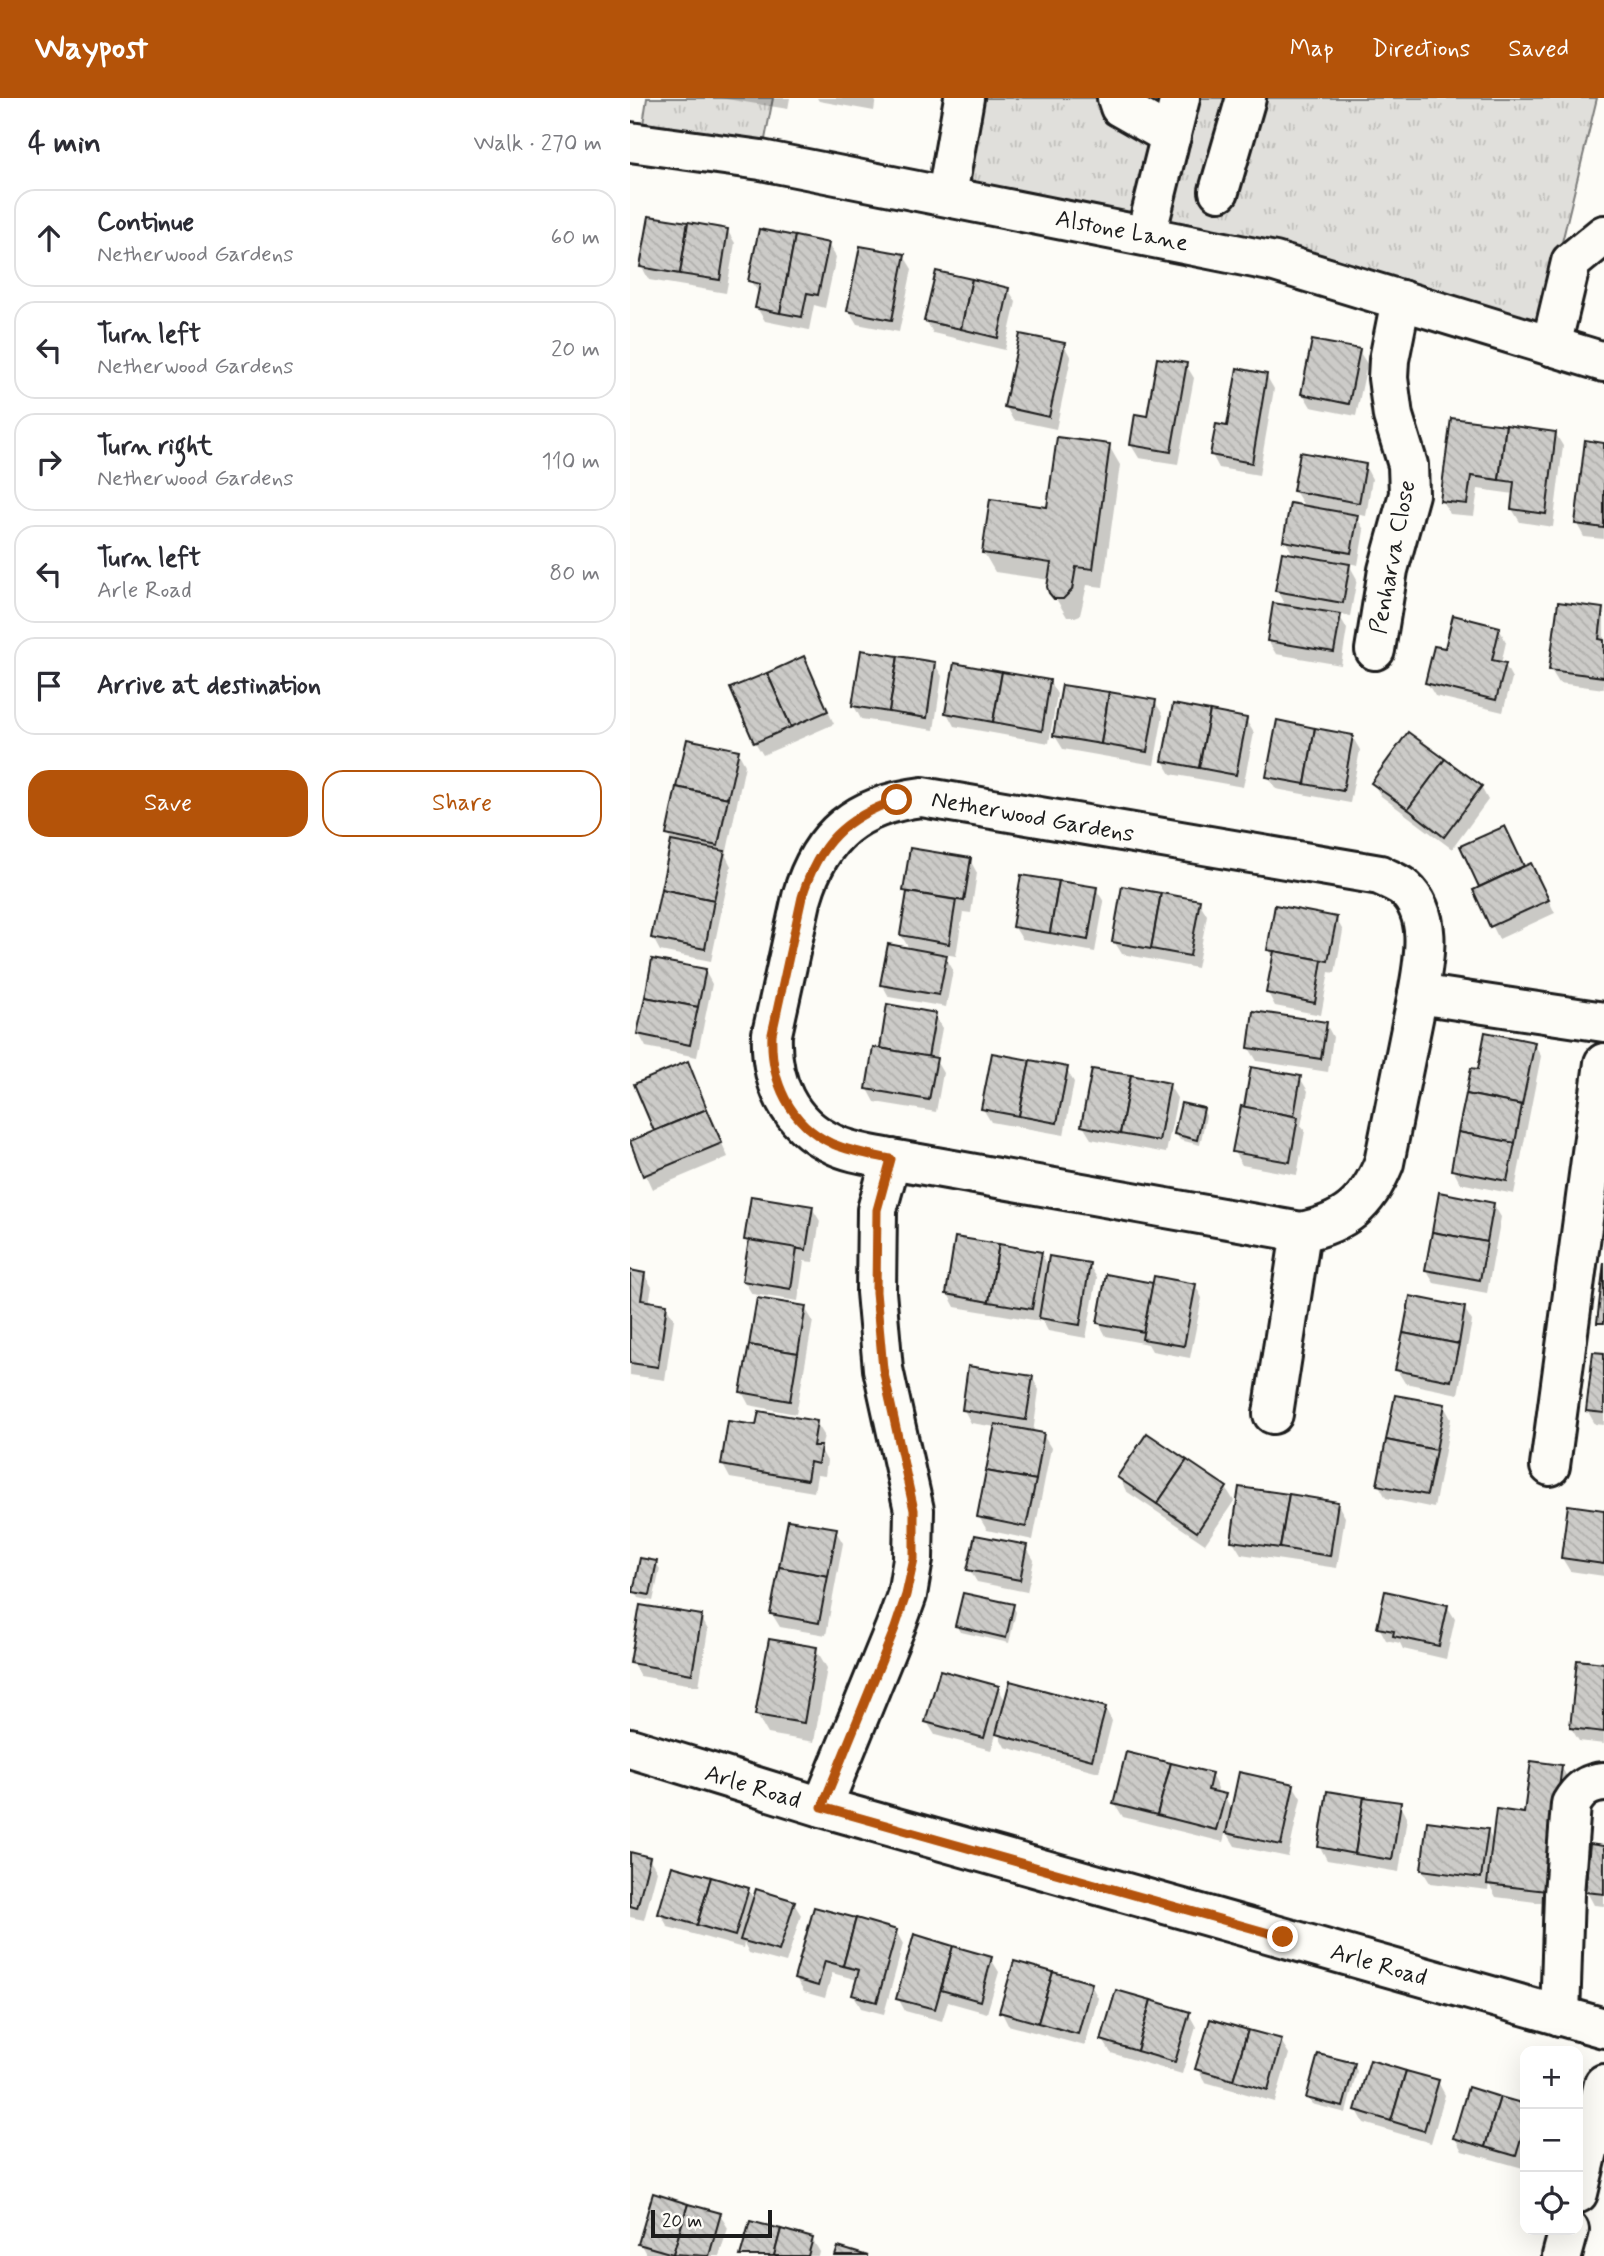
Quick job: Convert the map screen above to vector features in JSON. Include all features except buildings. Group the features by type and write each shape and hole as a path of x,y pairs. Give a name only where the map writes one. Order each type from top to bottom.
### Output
{"street":[{"path":"947,195 964,98"},
{"path":"1117,98 1120,107 1171,136"},
{"path":"1146,235 1180,98"},
{"path":"1219,191 1246,98"},
{"name":"Alstone Lane","path":"630,142 761,160 1275,262 1604,362"},
{"path":"1551,346 1571,262 1604,235"},
{"name":"Penharva Close","path":"1375,650 1388,570 1409,494 1407,458 1394,416 1388,378 1401,300"},
{"name":"Netherwood Gardens","path":"922,797 1380,875 1404,888 1422,919 1425,954 1418,994 1384,1163 1375,1184 1361,1203 1344,1217 1323,1227 1301,1232 891,1159 844,1148 811,1132 794,1114 782,1096 771,1054 772,1034 808,874 819,854 850,821 872,808 897,800 922,797"},
{"path":"1418,994 1604,1022"},
{"path":"1550,1466 1604,1063"},
{"path":"822,1807 895,1628 914,1559 914,1510 883,1369 876,1292 877,1210 891,1159"},
{"path":"1273,1414 1301,1232"},
{"name":"Arle Road","path":"630,1748 822,1807 1604,2028"},
{"path":"1560,2016 1564,1894 1571,1804 1578,1792 1587,1786 1604,1782"},
{"path":"1583,2172 1604,2084"},
{"path":"1562,2256 1568,2235"}],"green space":[{"path":"647,98 773,98 761,160 640,144"},
{"path":"964,98 1597,98 1538,341 947,195"}],"route":[{"path":"897,800 872,808 850,821 819,854 808,874 772,1034 771,1054 782,1096 811,1132 856,1152 891,1159 877,1210 876,1292 883,1369 914,1510 914,1559 906,1595 822,1807 1283,1937"}]}
